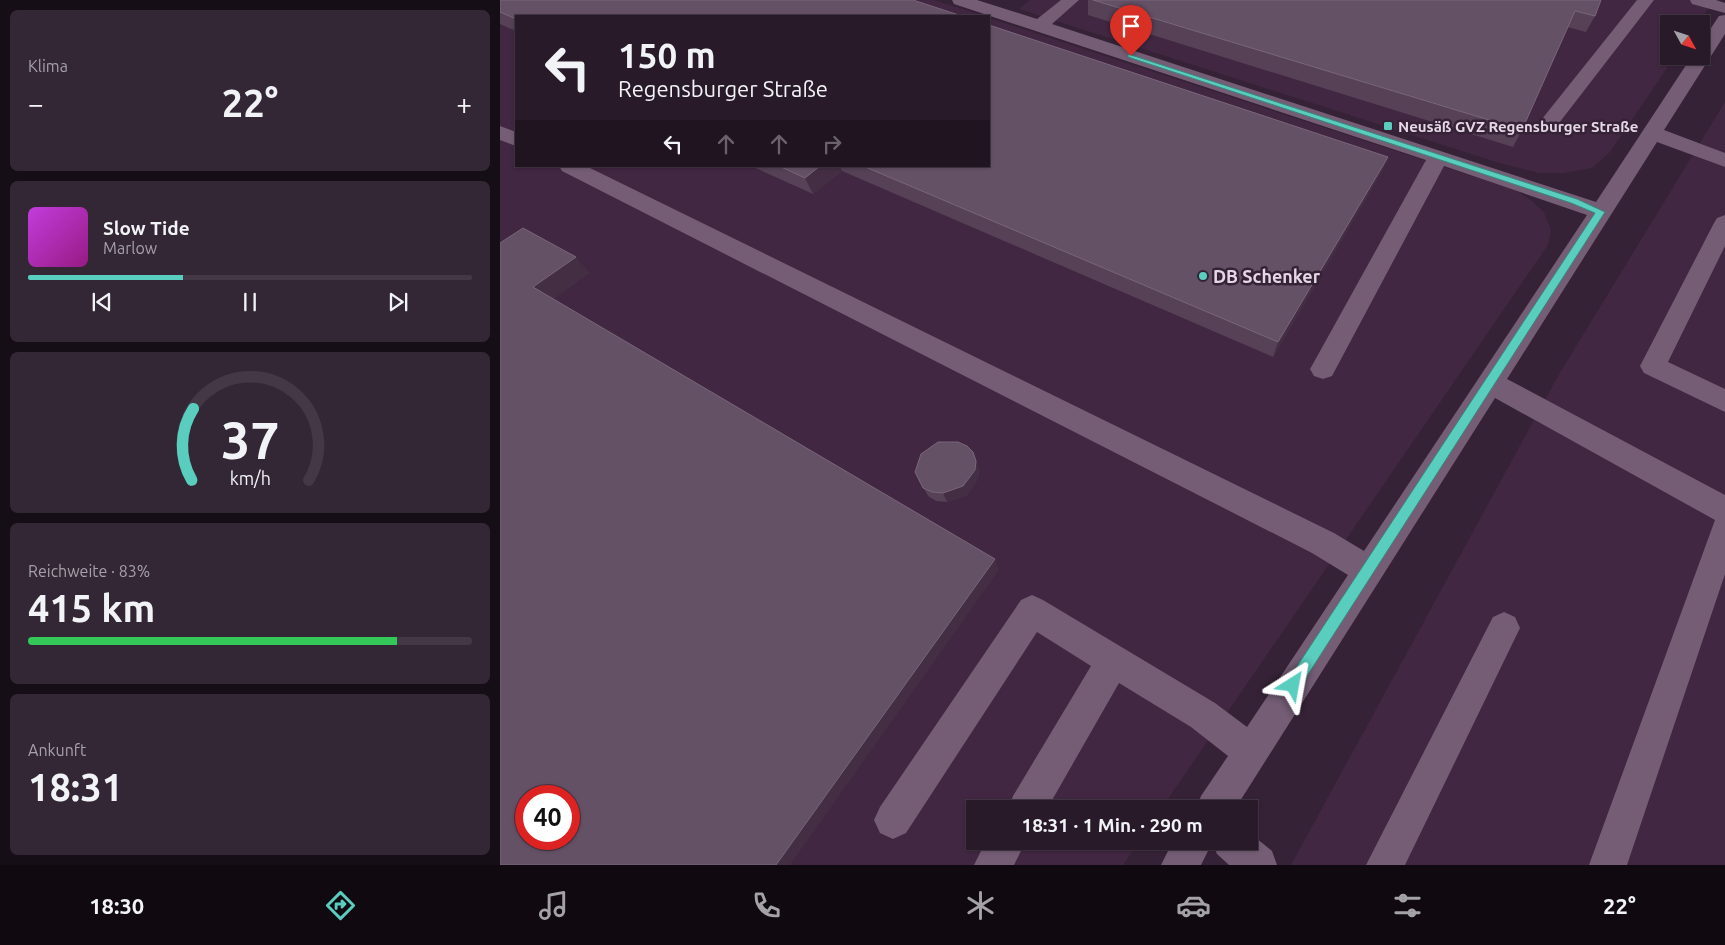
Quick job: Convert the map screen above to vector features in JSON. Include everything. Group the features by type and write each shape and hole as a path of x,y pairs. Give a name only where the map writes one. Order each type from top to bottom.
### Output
{"street":[{"path":"960,0 1574,201 1600,212"},
{"path":"1039,26 1071,0"},
{"path":"1549,123 1646,0"},
{"path":"1698,0 1725,8"},
{"path":"1219,800 1250,750 1369,571 1652,133 1719,42 1725,20"},
{"path":"500,132 515,140"},
{"path":"1652,133 1725,160"},
{"path":"1324,369 1438,157"},
{"path":"571,167 1323,543 1369,571"},
{"path":"1725,223 1653,366 1725,401"},
{"path":"1490,383 1725,510"},
{"path":"1608,865 1725,530"},
{"path":"893,820 1032,611 1203,715 1250,750"},
{"path":"1385,865 1504,628"},
{"path":"1031,800 1113,660"},
{"path":"993,865 1002,850"},
{"path":"1180,865 1189,850"},
{"path":"1240,850 1258,865"}],"shaded area":[{"path":"500,0 934,0 981,15 515,15 515,167 990,167 990,18 1515,190 1532,201 1544,212 1551,230 1548,245 1167,800 966,800 966,850 1133,850 1123,865 500,865"},
{"path":"1030,0 1714,0 1703,15 1660,15 1660,65 1669,65 1610,152 1592,168 1564,173 1539,173 1496,162 1019,9"},
{"path":"1725,102 1725,865 1291,865 1558,376"}],"building":[{"path":"500,0 913,0 959,15 515,15 515,19 500,12"},
{"path":"1093,0 1601,0 1595,16 1575,11 1522,130"},
{"name":"DB Schenker","path":"990,25 1388,157 1278,342 865,167 990,167"},
{"path":"781,167 819,167 805,178"},
{"path":"523,228 576,257 533,287 995,559 776,865 500,865 500,243"},
{"path":"938,442 958,442 967,446 973,452 976,461 975,470 963,486 943,493 932,492 923,488 915,472 921,454"}],"place":[{"name":"Neusäß GVZ Regensburger Straße","path":"1388,126"},
{"name":"DB Schenker","path":"1203,276"}],"route":[{"path":"1131,56 1574,201 1600,212 1369,571 1293,685"}]}
